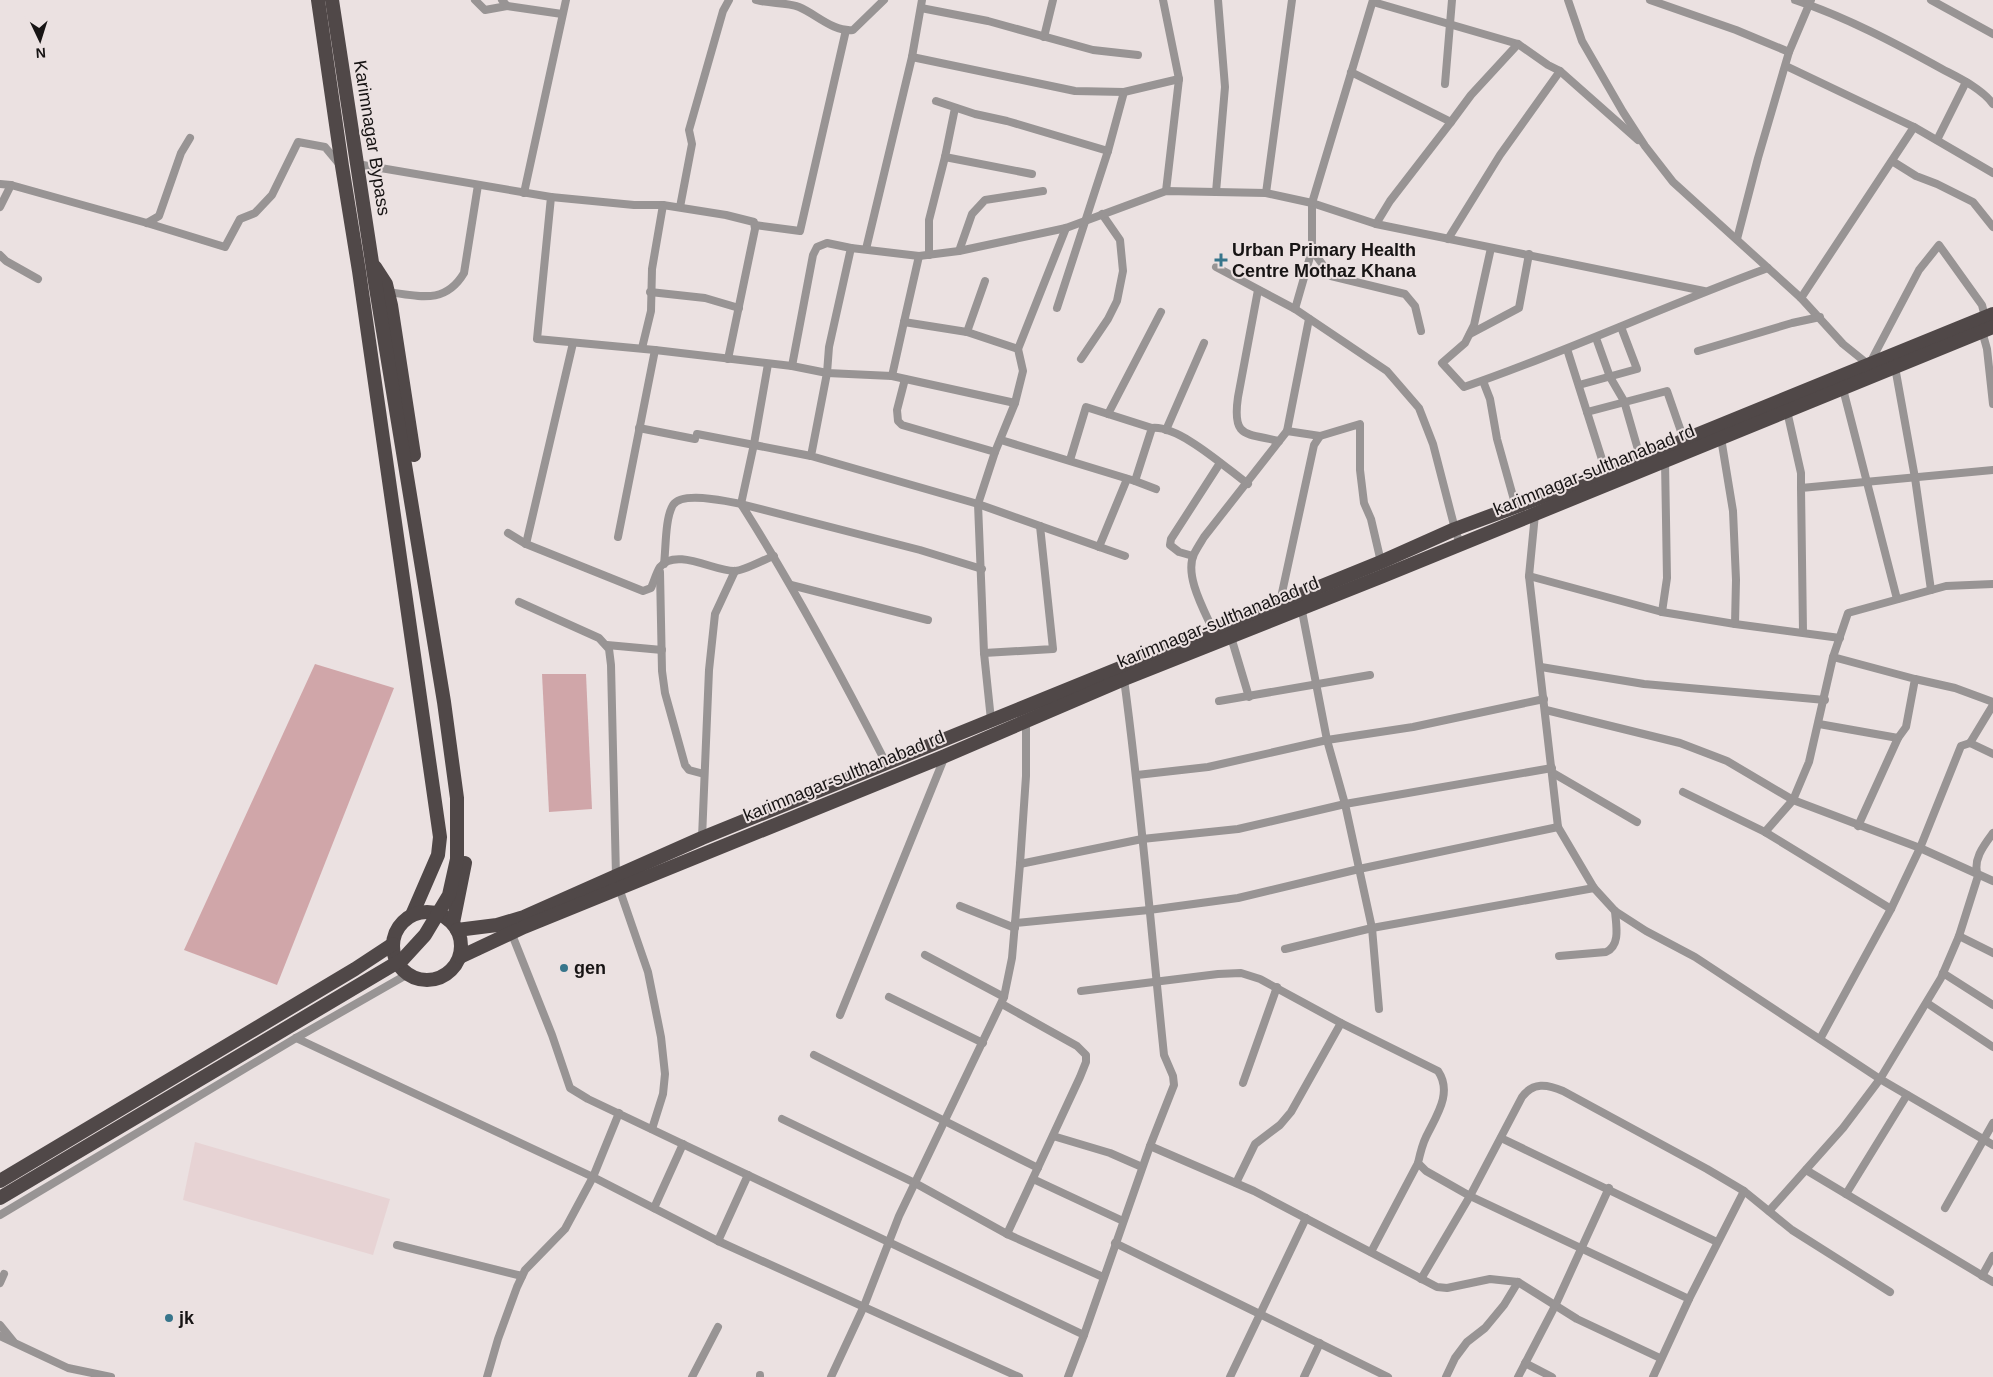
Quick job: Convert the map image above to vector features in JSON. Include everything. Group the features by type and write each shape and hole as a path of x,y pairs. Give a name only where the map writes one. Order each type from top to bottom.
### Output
{"highway":[{"path":"318,0 440,837 438,855 412,916"},
{"name":"Karimnagar Bypass","path":"0,1198 403,959 425,935 448,895 457,859 457,798 444,702 375,282 332,0"},
{"path":"372,262 386,284 388,292 449,692 466,827 465,858 455,926"},
{"path":"455,926 497,925 524,917 617,882 702,838 1381,562 1455,529 1641,460 1684,440 1869,365 1988,322"},
{"name":"karimnagar-sulthanabad rd","path":"460,956 617,882 945,756 1124,679 1881,374 1988,322"},
{"path":"434,912 455,926 462,943 460,956 453,968 442,977 428,980 414,977 398,964 393,944 397,930 406,919 412,916 419,913 434,912"},
{"path":"0,1181 347,974 393,944"}],"street":[{"path":"475,0 484,10 505,3 562,14"},
{"path":"524,193 566,0"},
{"path":"680,207 692,144 689,130 722,11 729,0"},
{"path":"756,0 798,6 835,27 846,30 853,30 884,0"},
{"path":"1044,37 1054,0"},
{"path":"1163,0 1180,79 1166,191"},
{"path":"1216,192 1226,87 1218,0"},
{"path":"1266,193 1292,0"},
{"path":"1445,84 1452,0"},
{"path":"1568,0 1582,41 1623,112 1645,146 1673,182 1802,298 1843,344 1881,374"},
{"path":"1650,0 1736,30 1790,52"},
{"path":"1795,0 1809,2 1898,45 1992,98"},
{"path":"1931,0 1993,34"},
{"path":"1295,309 1312,250 1312,203 1373,1 1518,44 1548,66 1560,71 1645,146"},
{"path":"1737,239 1758,158 1790,52 1809,2"},
{"path":"866,249 912,57 922,4 1093,50 1138,55"},
{"path":"357,164 551,197 680,207 746,218 754,222 755,225 800,231 846,30"},
{"path":"1376,224 1390,201 1471,95 1518,44"},
{"path":"912,57 1075,91 1124,92 1180,79"},
{"path":"1786,66 1914,127 1993,173"},
{"path":"1448,239 1500,155 1560,71"},
{"path":"1351,72 1451,122"},
{"path":"1937,140 1966,82"},
{"path":"1057,308 1108,151 1124,92"},
{"path":"936,101 1108,151"},
{"path":"928,255 930,220 955,108"},
{"path":"1802,298 1914,127"},
{"path":"147,223 159,216 181,153 190,138"},
{"path":"0,184 11,185 147,223 225,247 240,220 255,213 272,195 298,142 325,147 342,166"},
{"path":"945,157 1032,174"},
{"path":"1892,161 1916,176 1938,184 1973,202 1993,227"},
{"path":"0,208 11,185"},
{"path":"388,292 424,297 438,296 448,292 458,284 464,273 478,185"},
{"path":"958,251 972,214 985,200 1043,191"},
{"path":"792,366 813,254 817,247 827,243 851,248 919,256 958,251 1066,228 1166,191 1266,193 1312,203 1376,224 1704,291"},
{"path":"551,197 537,339 642,348 792,366 826,374 892,376 1015,402"},
{"path":"642,348 651,311 652,269 663,205"},
{"path":"1081,359 1108,319 1117,301 1123,271 1120,240 1102,214"},
{"path":"728,359 755,225"},
{"path":"991,720 984,653 978,504 995,452 1015,402 1023,371 1018,349 1066,228"},
{"path":"1869,365 1919,270 1939,244 1982,305 1988,322 1987,348 1993,404"},
{"path":"811,456 829,348 851,248"},
{"path":"1491,248 1474,325 1465,343 1442,363 1464,388 1530,365 1704,291 1768,268"},
{"path":"1312,250 1331,276 1405,294 1415,306 1421,331"},
{"path":"1468,334 1519,308 1528,254"},
{"path":"0,255 6,261 38,280"},
{"path":"892,376 919,256"},
{"path":"1216,267 1295,309 1387,371 1419,408 1433,444 1460,544"},
{"path":"967,332 985,281"},
{"path":"1258,290 1238,397 1237,424 1241,430 1247,433 1279,442"},
{"path":"650,292 705,298 739,308"},
{"path":"1108,414 1161,312"},
{"path":"1698,351 1792,323 1820,317"},
{"path":"1212,630 1197,595 1192,569 1193,556 1204,537 1248,484 1287,431 1309,320"},
{"path":"904,322 967,332 1018,349"},
{"path":"1579,385 1637,369 1621,327"},
{"path":"1596,338 1610,377 1624,401 1641,460"},
{"path":"526,544 573,343"},
{"path":"1166,430 1204,343"},
{"path":"1567,349 1606,472"},
{"path":"618,537 655,350"},
{"path":"768,364 741,504 774,556 832,658 886,764"},
{"path":"1895,367 1916,478 1931,590"},
{"path":"906,379 897,410 898,421 902,424 995,452"},
{"path":"1483,381 1490,399 1497,439 1516,507"},
{"path":"1843,388 1897,599"},
{"path":"1587,412 1667,391 1684,440"},
{"path":"1070,460 1086,407 1152,428 1166,430 1194,443 1248,484"},
{"path":"1788,411 1801,473 1803,632"},
{"path":"1287,431 1320,436 1360,424 1360,470 1364,503 1381,562"},
{"path":"639,428 754,444 811,456 978,504 1125,556"},
{"path":"1136,481 1152,428"},
{"path":"1280,602 1314,445 1320,436"},
{"path":"1720,438 1733,511 1736,580 1735,624"},
{"path":"1001,440 1070,460 1156,489"},
{"path":"1662,612 1667,578 1665,461"},
{"path":"1193,556 1175,550 1170,545 1171,540 1220,463"},
{"path":"1801,488 1993,470"},
{"path":"1099,547 1127,479"},
{"path":"704,774 690,770 685,765 665,693 662,650 662,566 670,514 674,504 681,499 693,498 741,504 920,550 982,569"},
{"path":"1535,514 1529,576 1546,710 1558,827 1594,888 1615,911 1646,931 1695,957 1880,1079 1993,1145"},
{"path":"984,653 1053,649 1040,526"},
{"path":"508,533 526,544 643,591 651,588 662,566 673,560 686,560 735,571 774,556"},
{"path":"702,838 709,670 715,614 735,571"},
{"path":"1529,576 1662,612 1840,638"},
{"path":"1765,832 1793,800 1810,762 1833,657 1848,613 1946,586 1993,584"},
{"path":"791,585 928,620"},
{"path":"1299,594 1327,740 1345,804 1372,928 1379,1009"},
{"path":"519,602 599,638 607,645 611,655 617,882 648,972 661,1037 665,1074 663,1094 652,1129"},
{"path":"1231,637 1249,697"},
{"path":"607,645 662,650"},
{"path":"1833,657 1915,680 1955,688 1993,703 1970,744"},
{"path":"1540,667 1644,684 1825,700"},
{"path":"1219,701 1370,675"},
{"path":"1068,1377 1142,1167 1174,1085 1173,1076 1164,1055 1137,775 1124,679"},
{"path":"1858,826 1898,738 1906,727 1915,680"},
{"path":"1137,775 1208,767 1327,740 1413,728 1544,699"},
{"path":"1546,710 1680,743 1727,761 1793,800 1920,848 1978,876 1993,881"},
{"path":"830,1377 864,1306 915,1183 1003,1000 1012,958 1015,926 1026,776 1026,721"},
{"path":"1819,724 1898,738"},
{"path":"1820,1039 1891,909 1920,848 1961,746 1970,744 1993,754"},
{"path":"840,1015 945,756"},
{"path":"1020,864 1142,839 1238,829 1345,804 1552,770 1637,822"},
{"path":"1683,792 1765,832 1891,909"},
{"path":"960,906 1015,926 1149,910 1238,898 1359,869 1558,827"},
{"path":"1769,1212 1843,1128 1880,1079 1927,1003 1943,973 1959,936 1978,876 1975,868 1976,862 1993,833"},
{"path":"1285,949 1372,928 1594,888"},
{"path":"1559,956 1611,950 1617,938 1615,911"},
{"path":"512,932 552,1035 566,1083 574,1092 1084,1334"},
{"path":"1959,936 1993,953"},
{"path":"925,956 1003,1000 1077,1046 1086,1055 1084,1068 1008,1234"},
{"path":"1943,973 1993,1005"},
{"path":"0,1215 296,1038 408,974"},
{"path":"1080,991 1218,974 1242,974 1260,979 1277,987 1341,1023 1438,1071 1444,1080 1441,1106 1426,1138 1418,1163 1371,1252"},
{"path":"1243,1083 1277,987"},
{"path":"889,996 983,1043"},
{"path":"1927,1003 1993,1047"},
{"path":"1236,1183 1255,1144 1280,1125 1291,1112 1341,1023"},
{"path":"296,1038 593,1177 718,1241 1019,1377"},
{"path":"814,1055 1038,1168"},
{"path":"1422,1279 1470,1196 1522,1097 1528,1090 1539,1085 1563,1090 1744,1191 1815,1246 1890,1292"},
{"path":"1846,1194 1907,1094"},
{"path":"487,1377 498,1339 522,1276 539,1254 565,1229 593,1177 619,1113"},
{"path":"782,1119 915,1183 1008,1234 1103,1277"},
{"path":"1945,1208 1982,1138 1993,1122"},
{"path":"1053,1136 1110,1153 1142,1167"},
{"path":"1501,1138 1609,1188 1717,1242"},
{"path":"654,1208 683,1144"},
{"path":"1150,1146 1236,1183 1437,1287 1447,1288 1490,1278 1518,1282 1577,1319 1660,1358"},
{"path":"1418,1163 1426,1171 1470,1196 1689,1299"},
{"path":"1806,1170 1993,1282"},
{"path":"718,1241 748,1175"},
{"path":"1033,1179 1123,1221"},
{"path":"1518,1377 1555,1306 1609,1188"},
{"path":"1652,1377 1717,1242 1744,1191"},
{"path":"1230,1377 1306,1218"},
{"path":"1115,1243 1320,1343 1378,1375 1388,1377"},
{"path":"397,1246 522,1276"},
{"path":"1982,1276 1993,1256"},
{"path":"0,1283 4,1274"},
{"path":"1446,1377 1467,1342 1485,1328 1504,1306 1518,1282"},
{"path":"0,1324 16,1344"},
{"path":"692,1377 718,1327"},
{"path":"0,1336 68,1368 111,1377"},
{"path":"1304,1377 1320,1343"},
{"path":"1526,1363 1552,1377"}],"shaded area":[{"path":"315,664 394,688 277,985 184,950"},
{"path":"542,674 586,674 592,809 549,812"},
{"path":"195,1142 390,1199 373,1255 183,1200"}],"place":[{"name":"Urban Primary Health Centre Mothaz Khana","path":"1221,260"},
{"name":"gen","path":"564,968"},
{"name":"jk","path":"169,1318"}]}
